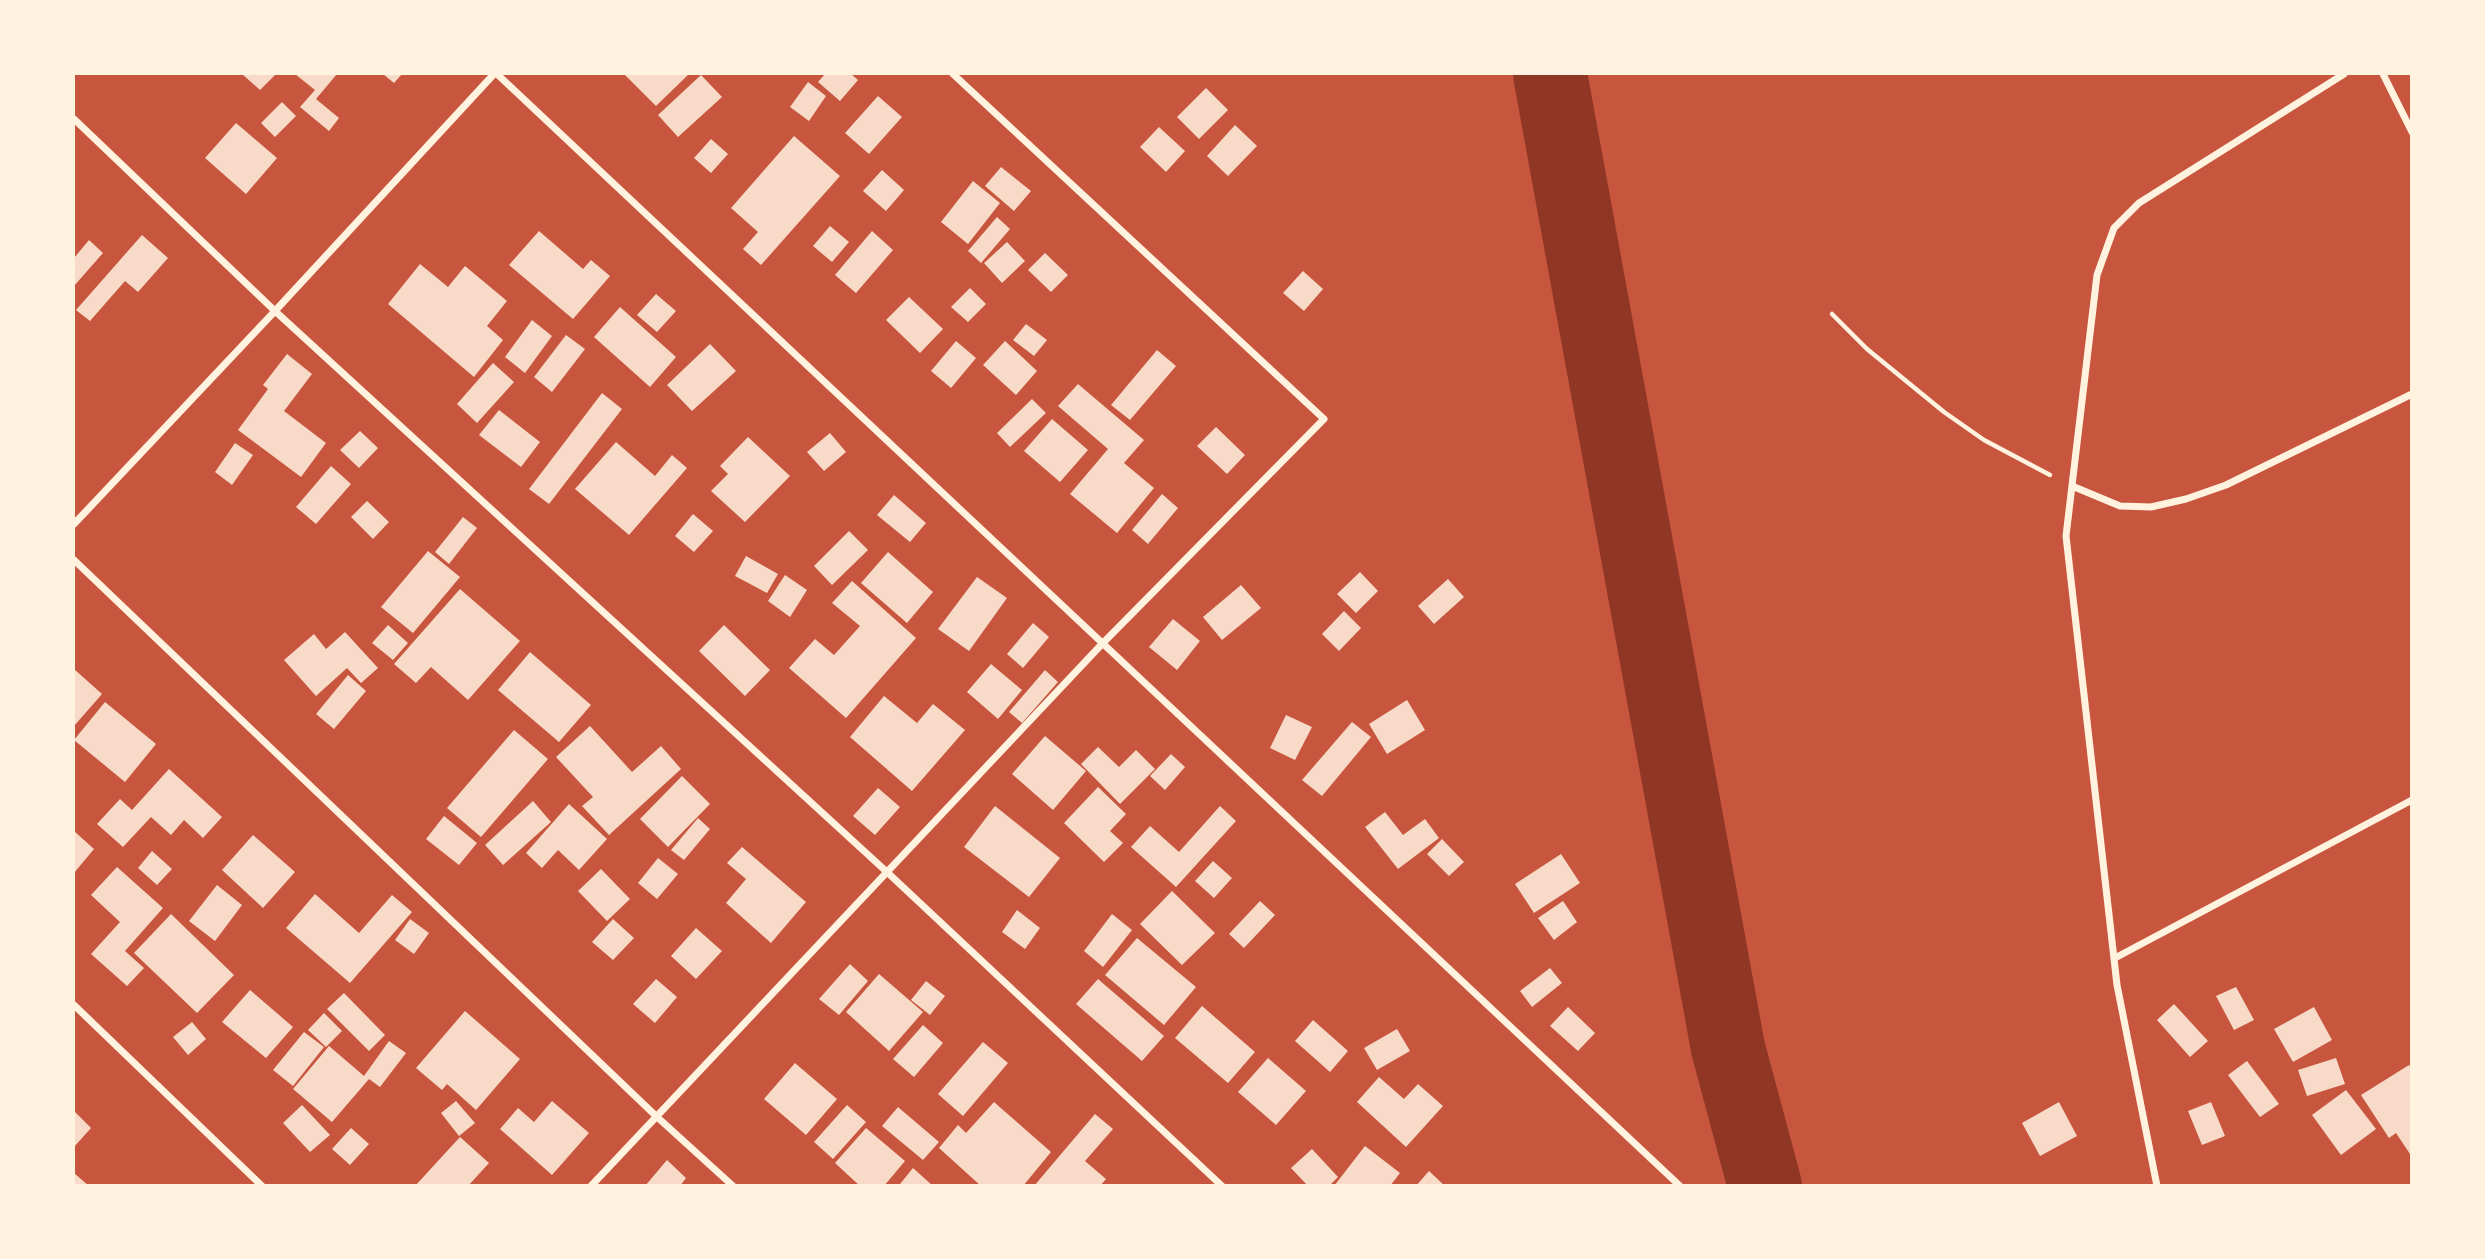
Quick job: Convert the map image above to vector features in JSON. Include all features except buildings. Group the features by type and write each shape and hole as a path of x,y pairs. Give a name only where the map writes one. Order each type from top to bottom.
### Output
{"street":[{"path":"74,524 496,74 1680,1185"},
{"path":"591,1185 1102,644 1324,419 953,74"},
{"path":"2157,1185 2117,985 2066,536 2097,275 2114,228 2138,203 2344,74"},
{"path":"2383,74 2412,132"},
{"path":"74,119 275,311 888,873 1223,1185"},
{"path":"2072,486 2120,506 2151,507 2186,499 2226,485 2412,394"},
{"path":"74,560 656,1116 733,1185"},
{"path":"2115,958 2412,800"},
{"path":"74,1005 262,1185"}],"path":[{"path":"1832,314 1876,357 1944,412 1984,440 2072,486"}],"waterway":[{"path":"1550,74 1728,1048 1765,1186"}]}
